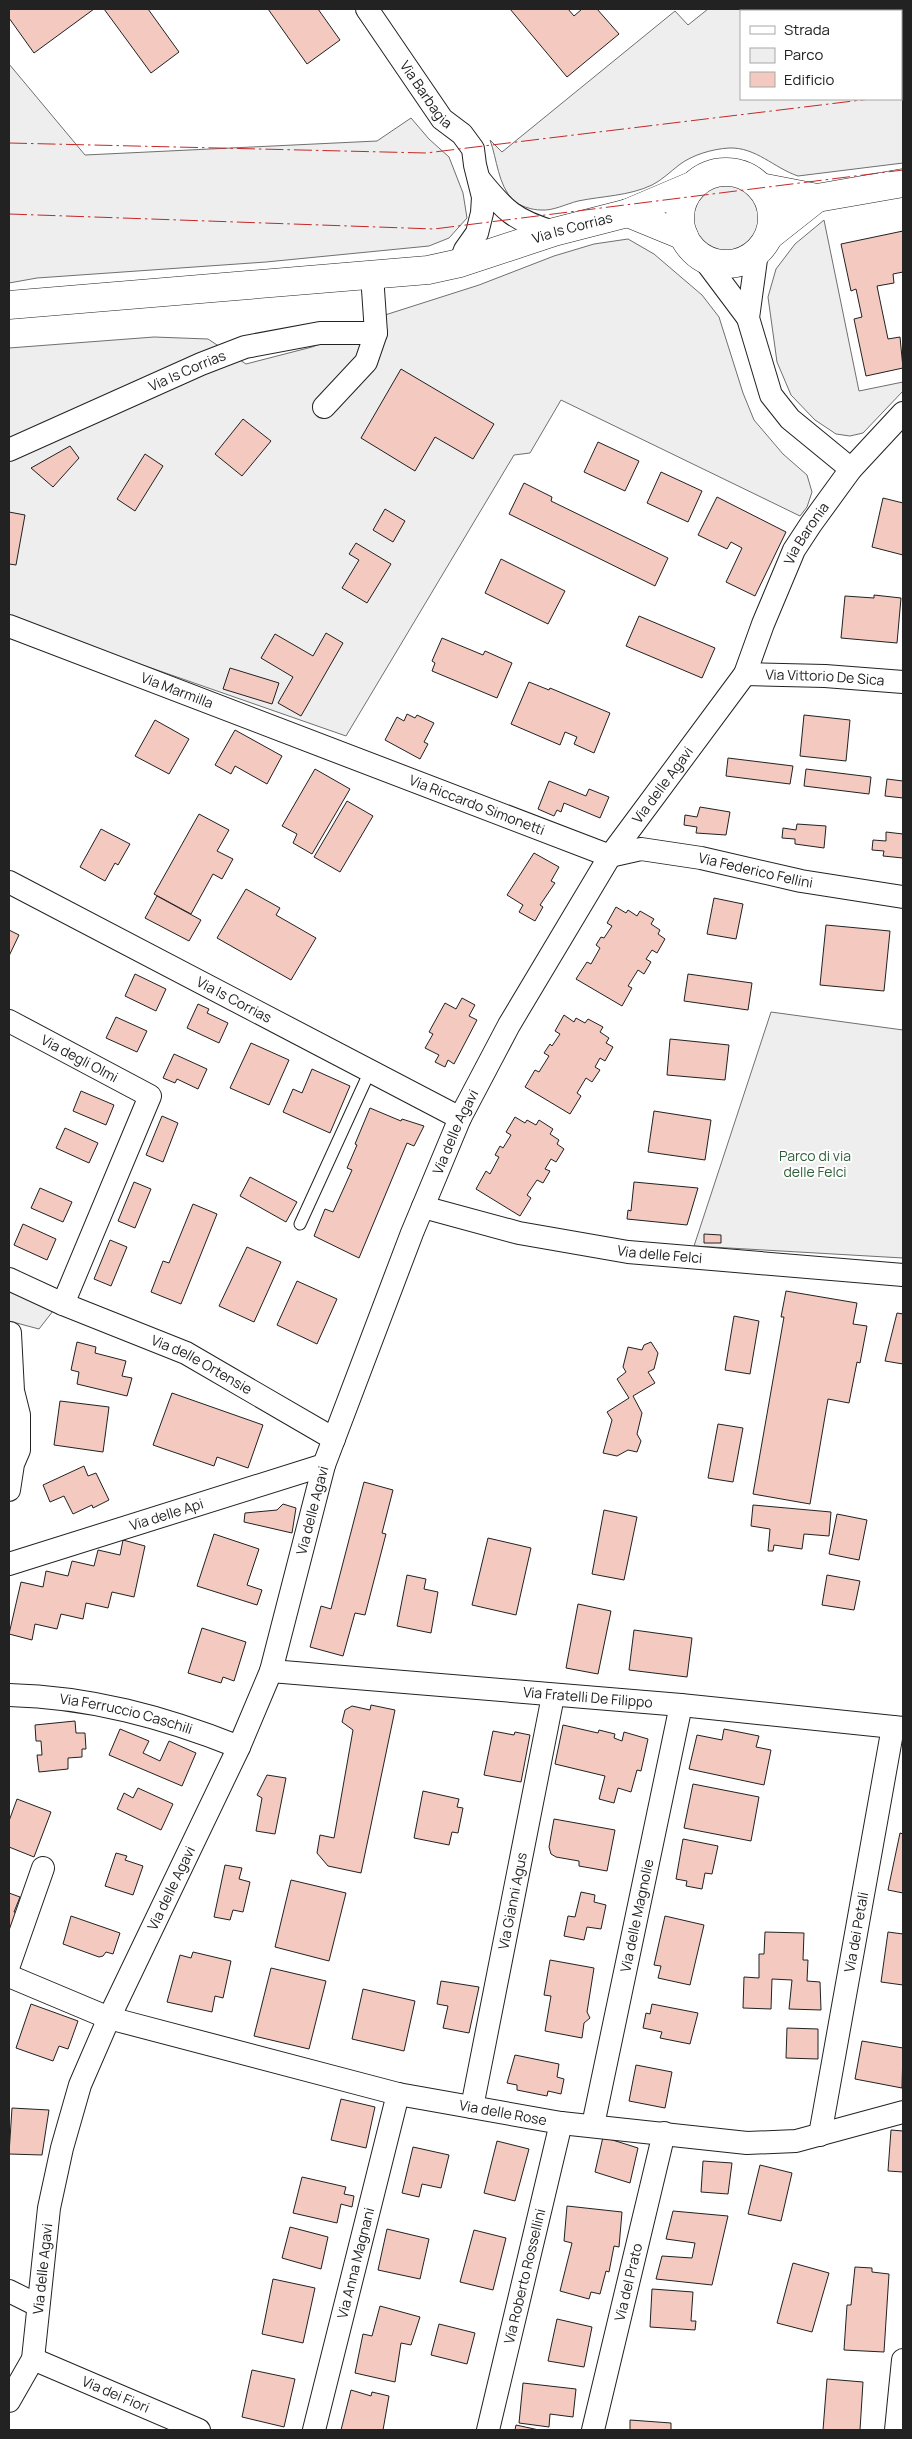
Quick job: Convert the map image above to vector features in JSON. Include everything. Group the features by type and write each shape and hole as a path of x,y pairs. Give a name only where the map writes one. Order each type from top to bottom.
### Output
{"street":[{"name":"Via Barbagia","path":"367,9 442,119 469,141 473,149 483,198 482,213 477,233 465,250 460,263"},
{"path":"748,318 763,244 772,222 771,209 760,187 747,177 732,172 715,173 694,185 682,206 680,221 684,236 748,318 771,395 790,419 851,469"},
{"path":"479,178 497,201 522,222 554,232"},
{"path":"760,187 817,198 903,183"},
{"name":"Via Is Corrias","path":"9,305 428,270 460,263 554,232 628,213 694,185"},
{"path":"703,258 717,263 732,263 745,260 817,198"},
{"name":"Via Is Corrias","path":"628,213 684,236"},
{"path":"324,407 366,362 376,333 372,275"},
{"name":"Via Is Corrias","path":"9,450 201,364 245,347 320,333 376,333"},
{"name":"Via Baronia","path":"746,674 763,624 794,550 851,469 903,413"},
{"name":"Via Marmilla","path":"9,626 346,755"},
{"name":"Via Vittorio De Sica","path":"746,674 825,676 903,682"},
{"name":"Via delle Agavi","path":"9,2401 33,2359 37,2305 49,2208 62,2148 80,2085 109,2018 239,1747 271,1671 324,1465 423,1207 460,1118 510,1025 610,856 746,674"},
{"name":"Via Riccardo Simonetti","path":"346,755 610,856"},
{"name":"Via Federico Fellini","path":"610,856 641,849 701,858 802,881 903,897"},
{"name":"Via Is Corrias","path":"9,882 460,1118"},
{"name":"Via degli Olmi","path":"9,1022 150,1096 63,1304"},
{"name":"Via delle Felci","path":"423,1207 519,1233 628,1252 903,1275"},
{"name":"Via delle Ortensie","path":"9,1279 63,1304 186,1353 334,1439"},
{"path":"9,1490 19,1442 19,1416 13,1391 10,1333"},
{"name":"Via delle Api","path":"9,1564 324,1465"},
{"name":"Via Fratelli De Filippo","path":"271,1671 681,1706 898,1728"},
{"name":"Via Ferruccio Caschili","path":"9,1695 52,1696 127,1710 185,1727 239,1747"},
{"name":"Via Gianni Agus","path":"472,2107 553,1696"},
{"name":"Via delle Magnolie","path":"593,2125 681,1706"},
{"name":"Via dei Petali","path":"820,2135 898,1728"},
{"path":"9,1965 43,1868"},
{"name":"Via delle Rose","path":"9,1976 109,2018 398,2094 561,2123 747,2142 796,2141 903,2112"},
{"name":"Via Anna Magnani","path":"314,2430 398,2094"},
{"name":"Via Roberto Rossellini","path":"488,2430 561,2123"},
{"name":"Via del Prato","path":"593,2430 664,2133"},
{"path":"9,2290 37,2305"},
{"name":"Via dei Fiori","path":"33,2359 199,2430"},
{"path":"896,2430 903,2360"}],"lane":[{"path":"300,1224 370,1072"}],"green space":[{"path":"708,9 903,9 903,163 798,176 756,154 729,148 709,151 690,158 656,183 643,189 578,201 546,210 526,207 513,200 504,187 490,140 502,152 675,11 688,25"},
{"path":"9,64 85,155 377,141 411,118 429,139 449,157 463,193 467,218 449,238 429,246 266,262 37,278 9,283"},
{"path":"726,185 738,188 749,195 756,206 759,218 756,230 749,241 738,248 726,251 714,248 703,241 696,230 693,218 696,206 703,195 714,188"},
{"path":"824,220 859,391 903,382 903,391 863,433 850,436 836,434 815,420 791,395 777,362 768,297 776,269 795,244"},
{"path":"628,239 654,254 702,295 719,317 743,393 754,420 783,454 807,475 812,492 807,507 800,516 561,400 530,453 514,455 346,736 48,632 9,616 9,348 154,337 208,339 246,364 312,347 363,327 385,315 479,285 554,256 594,244"},
{"name":"Parco di via delle Felci","path":"771,1012 903,1030 903,1258 694,1246"},
{"path":"9,1290 53,1311 39,1329 9,1321"}],"building":[{"path":"9,9 94,9 34,53 9,18"},
{"path":"104,9 148,9 179,52 151,73"},
{"path":"268,9 318,9 340,40 307,64"},
{"path":"510,9 568,9 574,16 582,9 597,9 619,34 567,77"},
{"path":"903,231 903,272 893,274 894,283 877,286 888,339 900,337 903,368 866,376 854,319 862,317 856,289 851,291 841,244"},
{"path":"401,369 494,424 473,459 435,437 415,471 361,438"},
{"path":"243,419 271,441 242,476 215,454"},
{"path":"598,442 639,461 625,491 584,472"},
{"path":"70,446 79,458 53,487 31,468"},
{"path":"145,454 163,466 135,511 117,499"},
{"path":"661,472 702,491 688,522 647,503"},
{"path":"524,483 552,497 551,501 668,558 655,586 509,514"},
{"path":"717,497 786,532 755,596 726,582 742,548 731,542 727,549 698,535"},
{"path":"883,498 903,503 903,555 872,547"},
{"path":"385,509 405,521 393,542 373,530"},
{"path":"9,512 25,515 16,565 9,564"},
{"path":"356,543 391,564 367,603 342,588 359,560 349,554"},
{"path":"501,559 565,591 548,624 485,593"},
{"path":"874,595 901,598 897,643 841,638 845,596 874,598"},
{"path":"639,616 715,648 702,678 626,646"},
{"path":"326,633 343,643 301,716 278,703 293,677 261,658 275,634 313,656"},
{"path":"442,638 483,655 485,651 512,663 497,698 432,671 435,663 432,661"},
{"path":"230,668 279,683 272,704 223,689"},
{"path":"529,682 549,690 550,688 610,713 594,753 574,744 577,737 565,732 560,745 511,724"},
{"path":"407,714 415,718 417,715 434,723 424,742 428,744 420,759 385,740 397,717 404,721"},
{"path":"804,715 850,720 846,761 800,756"},
{"path":"155,720 189,739 169,774 135,756"},
{"path":"235,730 282,756 267,784 235,766 231,774 215,765"},
{"path":"728,758 793,766 790,784 726,776"},
{"path":"315,769 350,789 312,854 293,843 297,834 282,826"},
{"path":"806,769 871,777 869,794 804,786"},
{"path":"887,779 903,781 903,798 885,796"},
{"path":"549,781 586,796 589,789 609,797 600,818 564,803 561,812 557,810 554,816 538,809"},
{"path":"347,801 373,816 340,872 314,857"},
{"path":"700,807 730,812 726,835 696,833 697,827 684,825 685,815 697,817"},
{"path":"199,814 229,830 217,851 233,859 222,879 213,874 191,914 154,894"},
{"path":"797,824 826,826 824,848 795,844 795,839 782,838 783,828 796,830"},
{"path":"101,829 130,844 118,865 115,863 105,881 80,867"},
{"path":"886,832 903,834 903,858 883,856 884,851 872,850 873,840 886,841"},
{"path":"534,853 559,867 551,881 555,883 540,905 543,907 535,921 519,912 523,905 507,895"},
{"path":"246,889 280,908 276,915 316,938 291,980 217,938"},
{"path":"157,896 201,920 189,941 145,918"},
{"path":"714,898 743,904 736,939 707,934"},
{"path":"616,907 626,913 628,910 637,916 640,911 654,919 651,924 660,930 658,934 665,939 657,953 652,950 646,959 651,962 644,974 638,970 628,986 632,988 622,1006 576,979 587,962 591,964 600,948 596,945 601,937 604,938 612,926 607,923"},
{"path":"826,925 890,931 884,991 820,985"},
{"path":"9,930 19,935 9,956"},
{"path":"135,974 166,989 156,1011 125,996"},
{"path":"688,974 752,983 748,1010 684,1001"},
{"path":"462,998 475,1005 469,1016 477,1020 454,1064 448,1060 445,1067 435,1062 439,1055 425,1048 433,1034 429,1032 445,1003 456,1009"},
{"path":"198,1004 209,1009 207,1013 228,1023 219,1043 187,1028"},
{"path":"564,1015 574,1022 576,1018 585,1023 588,1019 603,1027 600,1032 609,1038 606,1043 613,1047 605,1061 600,1058 595,1067 600,1070 592,1082 586,1078 577,1093 581,1096 570,1114 525,1087 535,1070 539,1072 549,1056 544,1053 550,1044 552,1046 560,1034 555,1031"},
{"path":"116,1017 147,1031 137,1052 106,1038"},
{"path":"670,1039 729,1045 725,1080 667,1075"},
{"path":"251,1043 289,1060 269,1105 230,1088"},
{"path":"174,1054 207,1069 198,1089 177,1079 175,1083 163,1078"},
{"path":"312,1069 350,1086 330,1133 283,1112 293,1089 302,1093"},
{"path":"81,1091 114,1105 106,1125 73,1111"},
{"path":"370,1108 401,1121 402,1119 424,1126 414,1146 407,1143 359,1258 314,1236 325,1209 333,1212 352,1170 347,1168"},
{"path":"654,1111 711,1120 705,1160 648,1152"},
{"path":"162,1116 178,1123 163,1162 146,1155"},
{"path":"515,1117 525,1123 527,1120 536,1125 539,1120 553,1129 550,1134 559,1140 557,1144 564,1149 556,1162 551,1159 545,1169 550,1171 543,1183 537,1180 527,1195 531,1198 520,1216 476,1189 486,1171 490,1174 499,1157 495,1155 500,1146 503,1148 511,1135 506,1132"},
{"path":"65,1128 98,1143 89,1163 56,1148"},
{"path":"250,1177 297,1202 286,1222 240,1196"},
{"path":"134,1182 151,1189 135,1228 118,1221"},
{"path":"634,1182 698,1188 687,1225 627,1219 628,1210 631,1211"},
{"path":"40,1188 72,1202 63,1222 31,1208"},
{"path":"193,1204 217,1214 181,1304 151,1292 163,1261 169,1263"},
{"path":"23,1224 56,1239 47,1260 14,1245"},
{"path":"704,1234 721,1235 721,1243 704,1243"},
{"path":"110,1240 127,1247 111,1286 94,1279"},
{"path":"247,1247 281,1262 254,1322 219,1306"},
{"path":"297,1281 337,1299 317,1344 277,1325"},
{"path":"786,1291 857,1303 853,1324 867,1326 860,1363 857,1362 849,1403 828,1399 810,1504 753,1494 784,1317 781,1317"},
{"path":"897,1313 903,1314 903,1364 885,1361"},
{"path":"734,1316 759,1321 750,1374 725,1370"},
{"path":"77,1342 96,1347 95,1353 126,1361 122,1376 132,1378 127,1396 77,1384 79,1372 71,1370"},
{"path":"651,1342 658,1353 654,1369 648,1372 655,1383 633,1396 642,1413 637,1434 641,1441 637,1452 628,1450 617,1456 603,1453 612,1420 607,1412 629,1398 617,1379 626,1372 623,1367 628,1347 642,1350 644,1345"},
{"path":"172,1393 263,1425 248,1468 217,1457 214,1466 153,1445"},
{"path":"60,1401 109,1407 103,1452 54,1445"},
{"path":"718,1424 743,1428 733,1482 708,1478"},
{"path":"84,1466 88,1476 96,1473 109,1500 93,1508 92,1505 73,1514 64,1496 50,1502 43,1485"},
{"path":"364,1482 393,1490 382,1533 386,1534 365,1615 355,1613 343,1656 310,1647 321,1606 331,1609"},
{"path":"283,1504 296,1508 292,1533 244,1522 245,1513 277,1510"},
{"path":"753,1505 831,1512 829,1536 804,1534 802,1549 774,1545 773,1551 768,1551 770,1529 751,1526"},
{"path":"604,1510 637,1517 624,1580 592,1574"},
{"path":"837,1514 867,1520 859,1560 829,1554"},
{"path":"214,1534 259,1549 247,1585 262,1590 257,1605 197,1586"},
{"path":"488,1538 531,1548 516,1615 472,1605"},
{"path":"123,1540 145,1546 134,1597 112,1592 108,1608 86,1603 83,1619 61,1614 57,1629 35,1624 32,1640 9,1634 21,1582 43,1587 46,1571 68,1576 72,1561 94,1566 98,1550 120,1555"},
{"path":"407,1575 426,1579 424,1589 438,1592 431,1633 397,1626"},
{"path":"827,1575 860,1581 854,1610 822,1605"},
{"path":"578,1604 611,1611 598,1674 566,1668"},
{"path":"202,1628 246,1642 234,1681 223,1677 221,1683 188,1673"},
{"path":"634,1630 692,1638 687,1677 629,1670"},
{"path":"371,1705 395,1710 361,1873 328,1866 317,1853 320,1835 334,1838 353,1730 342,1722 345,1710 352,1706 370,1710"},
{"path":"75,1721 76,1733 85,1733 86,1749 82,1749 82,1757 68,1758 68,1769 39,1772 37,1755 42,1755 41,1741 36,1741 35,1725"},
{"path":"563,1725 598,1733 599,1730 615,1734 614,1738 622,1741 624,1732 648,1739 641,1771 637,1770 631,1792 618,1788 614,1803 599,1799 605,1776 555,1764"},
{"path":"120,1729 149,1741 143,1753 160,1761 169,1741 196,1753 182,1786 109,1755"},
{"path":"724,1729 759,1736 756,1747 771,1750 764,1785 689,1769 697,1735 722,1740"},
{"path":"493,1731 514,1735 515,1732 530,1735 521,1782 484,1775"},
{"path":"267,1775 286,1778 275,1834 256,1831 262,1798 257,1795"},
{"path":"693,1784 759,1797 751,1841 684,1828"},
{"path":"138,1788 173,1804 161,1830 117,1809 124,1793 133,1798"},
{"path":"423,1791 459,1799 457,1807 463,1808 458,1833 452,1832 449,1845 414,1838"},
{"path":"17,1799 51,1812 34,1857 9,1847 9,1821"},
{"path":"554,1819 615,1830 607,1871 579,1866 579,1861 556,1857 551,1854 549,1847"},
{"path":"900,1833 903,1834 903,1893 888,1890"},
{"path":"683,1839 718,1846 712,1874 705,1873 702,1889 686,1886 687,1881 676,1879"},
{"path":"116,1853 127,1856 125,1860 143,1866 133,1895 105,1886"},
{"path":"225,1865 242,1868 239,1879 250,1882 243,1912 233,1910 230,1920 214,1917"},
{"path":"291,1880 346,1893 329,1961 275,1947"},
{"path":"581,1892 595,1895 594,1902 606,1905 601,1929 587,1927 584,1940 564,1936 568,1916 575,1917"},
{"path":"9,1893 20,1897 14,1912 19,1914 9,1939"},
{"path":"71,1916 120,1933 113,1954 106,1952 103,1956 99,1957 63,1944"},
{"path":"665,1916 704,1925 690,1985 658,1978 661,1966 654,1965"},
{"path":"765,1932 804,1933 803,1960 808,1960 807,1981 820,1982 821,2010 789,2009 792,1980 772,1979 771,2009 743,2008 744,1977 759,1978 759,1954 764,1954"},
{"path":"888,1932 903,1934 903,1985 881,1982"},
{"path":"193,1952 231,1961 223,1998 215,1996 212,2012 167,2002 180,1955 191,1958"},
{"path":"550,1960 594,1968 587,2012 590,2018 584,2023 582,2038 545,2031 551,1996 544,1995"},
{"path":"271,1968 326,1981 309,2049 254,2036"},
{"path":"441,1981 479,1987 469,2033 443,2028 448,2006 437,2004"},
{"path":"363,1989 415,2001 404,2051 352,2039"},
{"path":"31,2004 78,2021 68,2049 59,2046 53,2061 16,2048"},
{"path":"652,2004 698,2013 690,2044 660,2038 662,2032 643,2028 646,2013 650,2014"},
{"path":"787,2028 818,2029 818,2059 786,2058"},
{"path":"862,2041 903,2048 902,2088 855,2079"},
{"path":"515,2055 559,2064 557,2077 564,2079 561,2094 548,2091 547,2096 517,2090 517,2085 507,2083"},
{"path":"636,2065 672,2072 665,2108 629,2101"},
{"path":"341,2099 375,2107 366,2148 331,2140"},
{"path":"12,2108 49,2110 42,2155 9,2154"},
{"path":"891,2130 903,2131 903,2172 888,2171"},
{"path":"603,2137 638,2148 630,2183 595,2172"},
{"path":"497,2141 529,2149 515,2201 484,2193"},
{"path":"413,2147 449,2155 441,2188 422,2184 419,2197 402,2193"},
{"path":"703,2161 732,2163 728,2194 701,2192"},
{"path":"760,2165 792,2173 781,2221 748,2214"},
{"path":"302,2177 346,2187 344,2194 354,2196 352,2207 341,2204 337,2223 293,2213"},
{"path":"567,2206 622,2212 619,2247 614,2246 609,2272 606,2271 600,2294 591,2292 589,2299 560,2291 572,2243 564,2241"},
{"path":"673,2211 728,2216 712,2285 656,2279 662,2256 692,2258 695,2243 666,2239"},
{"path":"290,2227 328,2237 321,2269 282,2258"},
{"path":"387,2229 429,2239 420,2279 378,2270"},
{"path":"474,2230 506,2238 493,2290 460,2282"},
{"path":"793,2263 829,2273 812,2332 777,2323"},
{"path":"855,2267 872,2268 872,2272 889,2274 884,2352 844,2350 847,2305 851,2305"},
{"path":"273,2279 315,2288 303,2343 262,2334"},
{"path":"652,2289 693,2292 691,2321 696,2321 695,2330 650,2327"},
{"path":"380,2306 420,2317 411,2345 401,2343 395,2382 355,2373 363,2334 372,2336"},
{"path":"557,2319 592,2327 584,2367 548,2361"},
{"path":"439,2324 475,2333 467,2364 431,2355"},
{"path":"252,2370 295,2379 284,2427 242,2417"},
{"path":"827,2379 863,2382 860,2430 823,2430"},
{"path":"523,2383 576,2389 573,2417 550,2414 549,2427 519,2423"},
{"path":"351,2390 371,2396 372,2392 389,2396 383,2430 341,2430"},
{"path":"630,2420 671,2423 671,2430 630,2430"},
{"path":"516,2425 539,2430 515,2430"}],"power":[{"path":"9,143 426,153 862,100"},
{"path":"9,214 434,229 903,170"}]}
